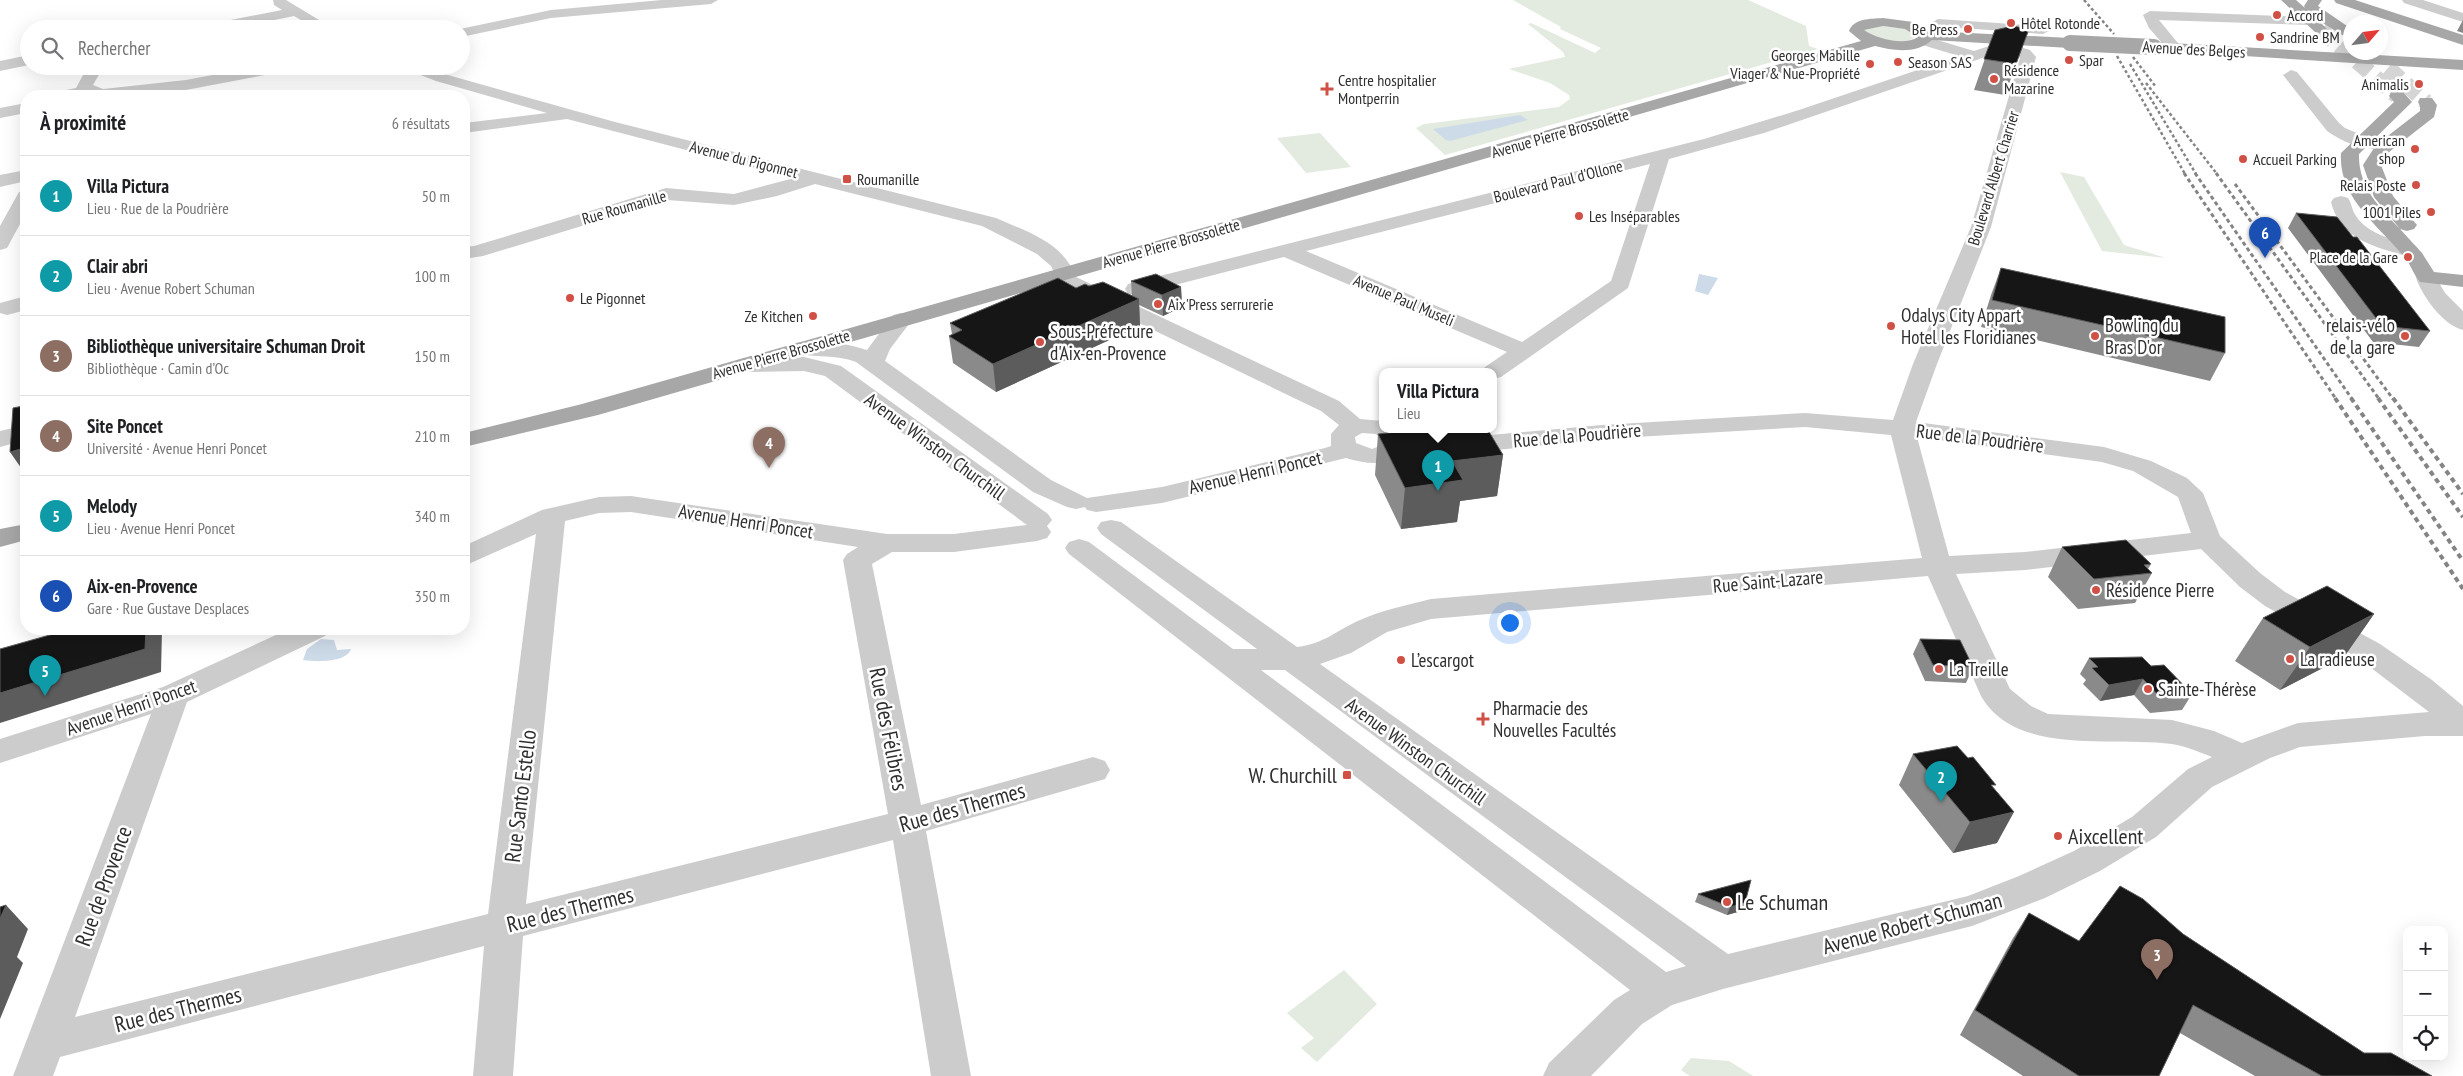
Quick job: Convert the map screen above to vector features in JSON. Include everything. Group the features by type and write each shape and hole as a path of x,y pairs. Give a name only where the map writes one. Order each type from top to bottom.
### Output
{"main road":[{"path":"2288,0 2316,26"},
{"path":"2312,0 2311,6 2316,11 2343,29"},
{"path":"2341,0 2463,40"},
{"path":"1877,22 1921,34 1899,45 1876,41 1860,35 1856,28 1864,24 1877,22"},
{"name":"Avenue des Belges","path":"1921,34 2463,65"},
{"name":"Avenue Pierre Brossolette","path":"470,439 589,410 1876,41"},
{"path":"2396,96 2404,102 2350,153 2348,164 2363,201 2409,250 2427,278 2458,281"},
{"path":"2426,102 2429,105 2428,113 2390,143 2375,157 2372,165 2384,197 2458,281"},
{"path":"0,538 20,533"}],"street":[{"path":"276,0 310,20"},
{"path":"470,31 545,16 711,0"},
{"path":"2409,0 2463,18"},
{"path":"533,5 545,16"},
{"path":"252,20 294,12"},
{"path":"2174,48 2154,25 2150,15 2316,26"},
{"path":"1921,34 1936,26 1939,21 2043,30"},
{"path":"1921,34 1975,56"},
{"name":"Boulevard Albert Charrier","path":"1902,428 1925,364 1981,227 2028,55 2016,50 2001,49 1975,56"},
{"name":"Boulevard Paul d'Ollone","path":"1136,289 1605,169 1661,157 1808,114 1975,56"},
{"path":"0,66 20,62"},
{"path":"93,90 95,75"},
{"path":"134,90 186,85 239,75"},
{"name":"Avenue du Pigonnet","path":"434,75 569,114 989,222 1033,243 1052,256 1061,265 1063,274"},
{"path":"2291,76 2333,127 2347,136 2362,141 2390,143"},
{"path":"0,113 20,109"},
{"path":"470,127 569,114"},
{"path":"1497,369 1621,284 1661,157"},
{"path":"0,181 20,177"},
{"name":"Rue Roumanille","path":"470,252 666,194 676,193 724,200 770,192 814,177"},
{"path":"2340,202 2342,211 2362,233 2374,240 2409,250"},
{"path":"0,244 20,209"},
{"name":"Avenue Paul Museli","path":"1285,250 1524,351"},
{"path":"1063,274 1067,281 1330,406 1345,417 1350,438 1360,455 1378,456 1392,450 1403,436"},
{"path":"2427,278 2430,289 2438,300 2463,323"},
{"name":"Avenue Winston Churchill","path":"873,364 879,348 901,320"},
{"path":"835,360 860,332"},
{"name":"Avenue Winston Churchill","path":"803,348 835,360 1038,526 1041,538 1056,546 1079,548"},
{"name":"Avenue Winston Churchill","path":"745,365 804,364 835,360 856,353 1042,486 1099,513 1288,658 1723,972"},
{"name":"Rue de la Poudrière","path":"1403,436 1459,446 1602,432 1805,420 1902,428 1968,438 2067,448 2104,455 2162,474 2190,494 2208,540 2250,580 2276,600 2369,651 2421,688 2463,724"},
{"path":"1902,428 1938,566 1997,696 2010,709 2029,720 2047,726 2172,732 2203,740 2243,756"},
{"path":"0,439 20,434"},
{"name":"Avenue Henri Poncet","path":"1099,513 1162,494 1333,454 1350,438"},
{"name":"Avenue Henri Poncet","path":"470,555 552,516 598,506 631,504 887,542 954,543 1038,526"},
{"path":"1038,526 1044,512 1053,506 1099,513 1104,538 1079,548"},
{"name":"Rue Santo Estello","path":"493,1076 505,925 552,516"},
{"path":"831,534 857,560 887,542"},
{"name":"Rue Saint-Lazare","path":"1227,660 1288,658 1314,654 1336,647 1360,632 1388,620 1431,609 1938,566 2025,561 2157,544 2208,540"},
{"path":"1079,548 1661,991"},
{"name":"Rue des Félibres","path":"857,560 907,822 951,1076"},
{"name":"Avenue Henri Poncet","path":"0,751 174,696 301,635"},
{"path":"1334,691 1333,665 1336,647"},
{"name":"Rue de Provence","path":"33,1076 174,696"},
{"name":"Avenue Robert Schuman","path":"1563,1076 1628,1012 1661,991 1723,972 1972,911 2032,887 2088,861 2144,827 2200,778 2243,756 2298,734 2425,724 2463,724"},
{"name":"Rue des Thermes","path":"46,1042 907,822 1093,770"}],"shaded area":[{"path":"1513,0 1748,0 1806,26 1809,46 1818,49 1445,155 1416,128 1424,124 1559,107 1570,99 1569,95 1550,83 1509,69 1565,57 1563,52 1528,24 1531,23 1595,53 1601,48 1560,29 1561,27"},
{"path":"1874,25 1907,29 1916,36 1904,42 1897,42 1883,39 1864,31 1865,28"},
{"path":"1320,133 1351,167 1306,173 1277,138"},
{"path":"2060,172 2084,177 2124,245 2166,258 2102,251"},
{"path":"1344,970 1377,1004 1317,1062 1301,1048 1314,1038 1287,1013"},
{"path":"1691,1058 1729,1061 1753,1076 1690,1076 1681,1070"}],"water":[{"path":"1520,115 1528,120 1450,141 1433,129"},
{"path":"1699,274 1718,278 1708,295 1695,291"},
{"path":"321,639 334,640 337,650 351,649 348,654 337,659 323,661 303,660 307,649"}],"building":[{"path":"2013,26 2029,29 2016,64 1984,59 1995,30"},
{"path":"2296,213 2337,217 2353,237 2357,237 2430,331 2382,326"},
{"path":"2001,268 2225,317 2225,353 1992,300"},
{"path":"1156,274 1181,287 1162,295 1131,281"},
{"path":"1058,278 1076,288 1085,284 1089,286 1103,282 1139,299 993,364 949,336 962,330 950,323"},
{"path":"20,407 20,449 10,452 13,408"},
{"path":"1490,433 1503,455 1452,461 1463,480 1405,488 1378,434"},
{"path":"2126,540 2151,564 2144,565 2152,573 2094,579 2062,547"},
{"path":"2327,586 2374,614 2310,647 2263,618"},
{"path":"50,635 146,635 145,649 0,693 0,649"},
{"path":"1920,639 1960,640 1973,667 1933,665"},
{"path":"2142,657 2151,666 2164,665 2192,694 2160,697 2143,679 2109,685 2092,668 2098,667 2089,658"},
{"path":"1957,746 1968,758 1973,757 1996,785 1991,785 2014,812 1970,822 1913,754"},
{"path":"1751,880 1745,903 1730,907 1698,894"},
{"path":"2120,886 2143,899 2183,934 2364,1053 2391,1053 2432,1076 2322,1076 2193,1005 2159,1076 2079,1076 1975,1010 2029,913 2079,941"},
{"path":"6,905 0,919 0,907"}],"tunnel":[{"path":"2321,30 2397,96"},
{"path":"2388,68 2426,102"}],"railway":[{"path":"2084,0 2114,34"},
{"path":"2117,56 2185,174"},
{"path":"2133,57 2156,87"},
{"path":"2130,64 2196,174"},
{"path":"2146,83 2217,174"},
{"path":"2184,173 2336,399"},
{"path":"2195,173 2352,399"},
{"path":"2216,173 2379,399"},
{"path":"2235,184 2393,399"},
{"path":"2335,398 2463,589"},
{"path":"2351,398 2463,561"},
{"path":"2378,398 2463,517"},
{"path":"2393,398 2463,494"}],"place":[{"name":"Accord","path":"2277,15"},
{"name":"Hôtel Rotonde","path":"2011,23"},
{"name":"Be Press","path":"1968,29"},
{"name":"Sandrine BM","path":"2260,37"},
{"name":"Spar","path":"2069,60"},
{"name":"Season SAS","path":"1898,62"},
{"name":"Georges Mabille Viager & Nue-Propriété","path":"1870,64"},
{"name":"Résidence Mazarine","path":"1994,79"},
{"name":"Animalis","path":"2419,84"},
{"name":"Centre hospitalier Montperrin","path":"1327,89"},
{"name":"American shop","path":"2415,149"},
{"name":"Accueil Parking","path":"2243,159"},
{"name":"Roumanille","path":"847,179"},
{"name":"Relais Poste","path":"2416,185"},
{"name":"1001 Piles","path":"2431,212"},
{"name":"Les Inséparables","path":"1579,216"},
{"name":"Place de la Gare","path":"2408,257"},
{"name":"Aix-en-Provence","path":"2265,258"},
{"name":"Le Pigonnet","path":"570,298"},
{"name":"Aix'Press serrurerie","path":"1158,304"},
{"name":"Ze Kitchen","path":"813,316"},
{"name":"Odalys City Appart Hotel les Floridianes","path":"1891,326"},
{"name":"Bowling du Bras D'or","path":"2095,336"},
{"name":"relais-vélo de la gare","path":"2405,336"},
{"name":"Sous-Préfecture d'Aix-en-Provence","path":"1040,342"},
{"name":"Site Poncet","path":"769,468"},
{"name":"Villa Pictura","path":"1438,491"},
{"name":"Résidence Pierre","path":"2096,590"},
{"name":"La radieuse","path":"2290,659"},
{"name":"L’escargot","path":"1401,660"},
{"name":"La Treille","path":"1939,669"},
{"name":"Sainte-Thérèse","path":"2148,689"},
{"name":"Melody","path":"45,696"},
{"name":"Pharmacie des Nouvelles Facultés","path":"1483,719"},
{"name":"W. Churchill","path":"1347,775"},
{"name":"Clair abri","path":"1941,802"},
{"name":"Aixcellent","path":"2058,836"},
{"name":"Le Schuman","path":"1727,902"},
{"name":"Bibliothèque universitaire Schuman Droit","path":"2157,980"}]}
